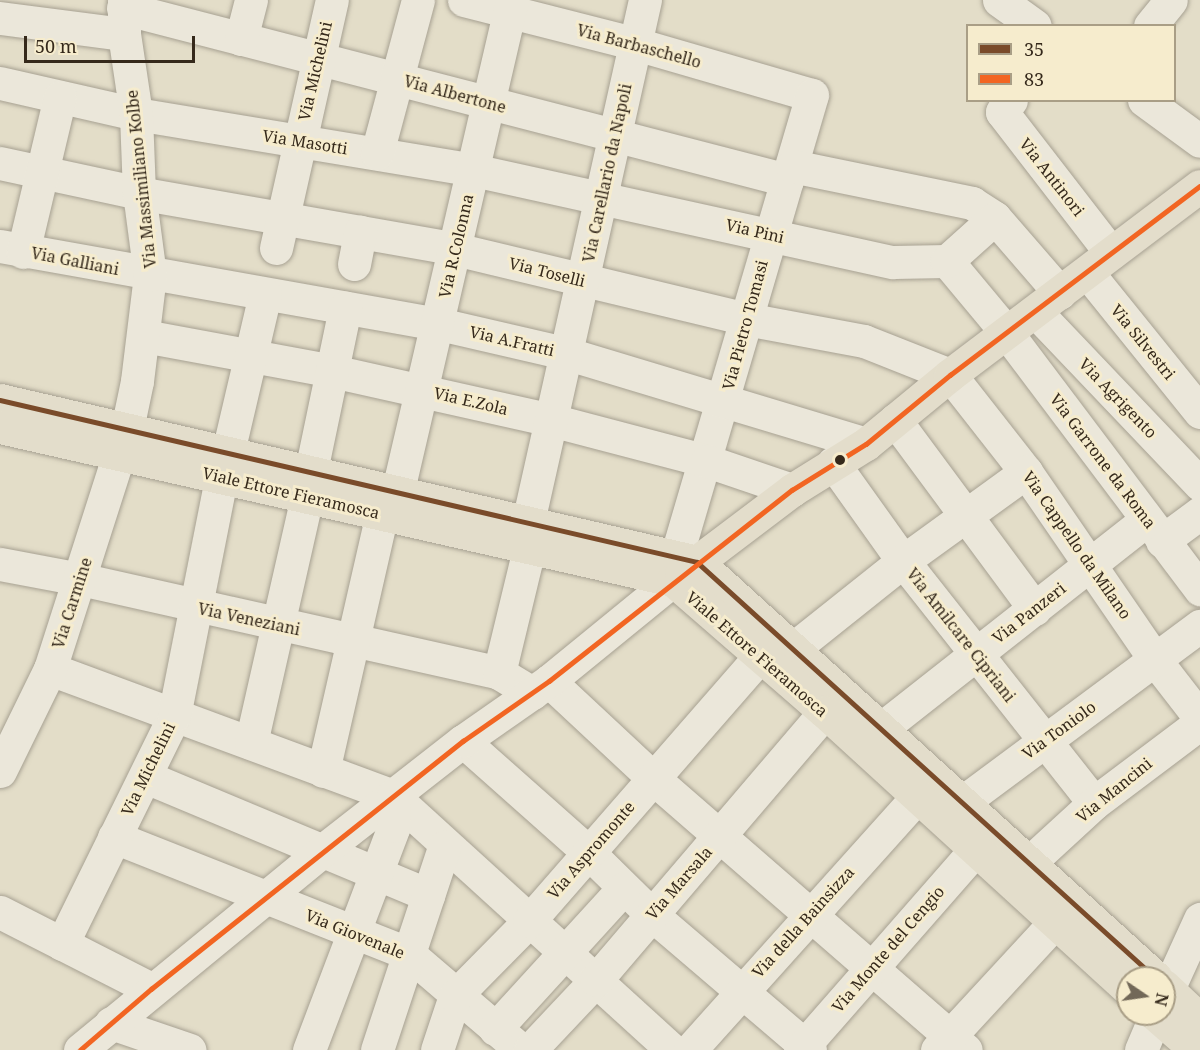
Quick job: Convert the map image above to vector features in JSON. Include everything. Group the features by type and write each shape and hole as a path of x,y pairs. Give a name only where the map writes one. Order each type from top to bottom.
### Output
{"main road":[{"path":"682,566 792,490 866,444 950,375 1200,186"},
{"path":"0,400 123,442"},
{"path":"0,427 123,442"},
{"name":"Viale Ettore Fieramosca","path":"123,442 682,566 794,648 1031,861 1129,966"},
{"name":"Viale Ettore Fieramosca","path":"682,566 759,657 825,712 1116,978"},
{"name":"Viale Ettore Fieramosca","path":"1176,1007 1200,1020"},
{"name":"Viale Ettore Fieramosca","path":"1176,1022 1196,1050"}],"street":[{"path":"241,39 251,0"},
{"name":"Via Michelini","path":"279,233 332,0"},
{"path":"377,153 418,0"},
{"name":"Via Barbaschello","path":"464,0 511,6 812,95"},
{"name":"Via Carellario da Napoli","path":"499,673 565,353 604,196 645,0"},
{"path":"999,0 1032,24"},
{"path":"1152,24 1171,0"},
{"name":"Via R.Colonna","path":"323,771 353,641 439,324 511,6"},
{"name":"Via Albertone","path":"0,18 123,14 241,39 615,137 789,173 972,203 995,218 1048,302"},
{"name":"Via Massimiliano Kolbe","path":"123,14 136,114 139,193 150,275 144,336 123,442"},
{"name":"Via Masotti","path":"0,83 136,114 473,170"},
{"name":"Via Pietro Tomasi","path":"682,566 707,461 769,235 812,95"},
{"path":"12,249 42,174 60,97"},
{"name":"Via Antinori","path":"1010,102 1002,112 1099,262"},
{"path":"1147,102 1200,141"},
{"name":"Via Toselli","path":"0,163 42,174 139,193 279,233 360,232 455,249 746,319 864,341 950,375"},
{"name":"Via Pini","path":"473,170 604,196 893,262 947,261"},
{"path":"995,218 947,261 1007,333"},
{"path":"354,264 360,232"},
{"name":"Via Galliani","path":"12,249 150,275"},
{"name":"Via Silvestri","path":"1099,262 1200,412"},
{"name":"Via A.Fratti","path":"150,275 439,324 565,353 725,399 866,444"},
{"name":"Via Michelini","path":"62,944 174,716 225,465 265,294"},
{"name":"Via Agrigento","path":"1048,302 1200,484"},
{"path":"251,744 345,308"},
{"name":"Via Garrone da Roma","path":"1007,333 1154,531 1200,588"},
{"name":"Via E.Zola","path":"144,336 332,371 551,420 707,461 792,490"},
{"name":"Via Cappello da Milano","path":"950,375 1026,472 1092,562 1155,660 1200,718"},
{"path":"895,420 1035,609"},
{"name":"Via Carmine","path":"0,771 50,669 81,579 123,442"},
{"name":"Via Amilcare Cipriani","path":"833,463 903,561 1094,803"},
{"path":"794,648 903,561 1026,472"},
{"name":"Via Panzeri","path":"882,728 1092,562 1154,531 1200,513"},
{"name":"Via Veneziani","path":"0,564 81,579 195,607 499,673 541,687 720,836 870,968 951,1045"},
{"path":"80,1050 151,989 322,851 463,741 541,687 682,566"},
{"name":"Via Toniolo","path":"964,801 1200,626"},
{"name":"Via Aspromonte","path":"437,1050 455,996 529,921 759,657"},
{"path":"50,669 393,796 444,847 567,954 672,1050"},
{"name":"Via Marsala","path":"530,1050 596,980 825,712"},
{"name":"Via Mancini","path":"1031,861 1094,803 1200,723"},
{"path":"463,741 589,853 623,889 805,1048"},
{"path":"146,777 428,895"},
{"path":"309,1050 394,826 393,796"},
{"name":"Via della Bainsizza","path":"690,1050 918,796"},
{"name":"Via Giovenale","path":"114,837 409,954 455,996 521,1050"},
{"path":"377,1050 444,847"},
{"name":"Via Monte del Cengio","path":"805,1048 870,968 976,849"},
{"path":"495,1029 567,954 623,889"},
{"path":"0,912 151,989"},
{"path":"1176,967 1200,919"},
{"path":"951,1045 1055,922"},
{"path":"111,1023 190,1050"},
{"path":"1141,1050 1150,1026"}],"transit line":[{"name":"83","path":"80,1050 151,989 463,741 549,681 792,490 866,444 950,375 1200,186"},
{"name":"35","path":"0,400 697,562 1143,966"}]}
